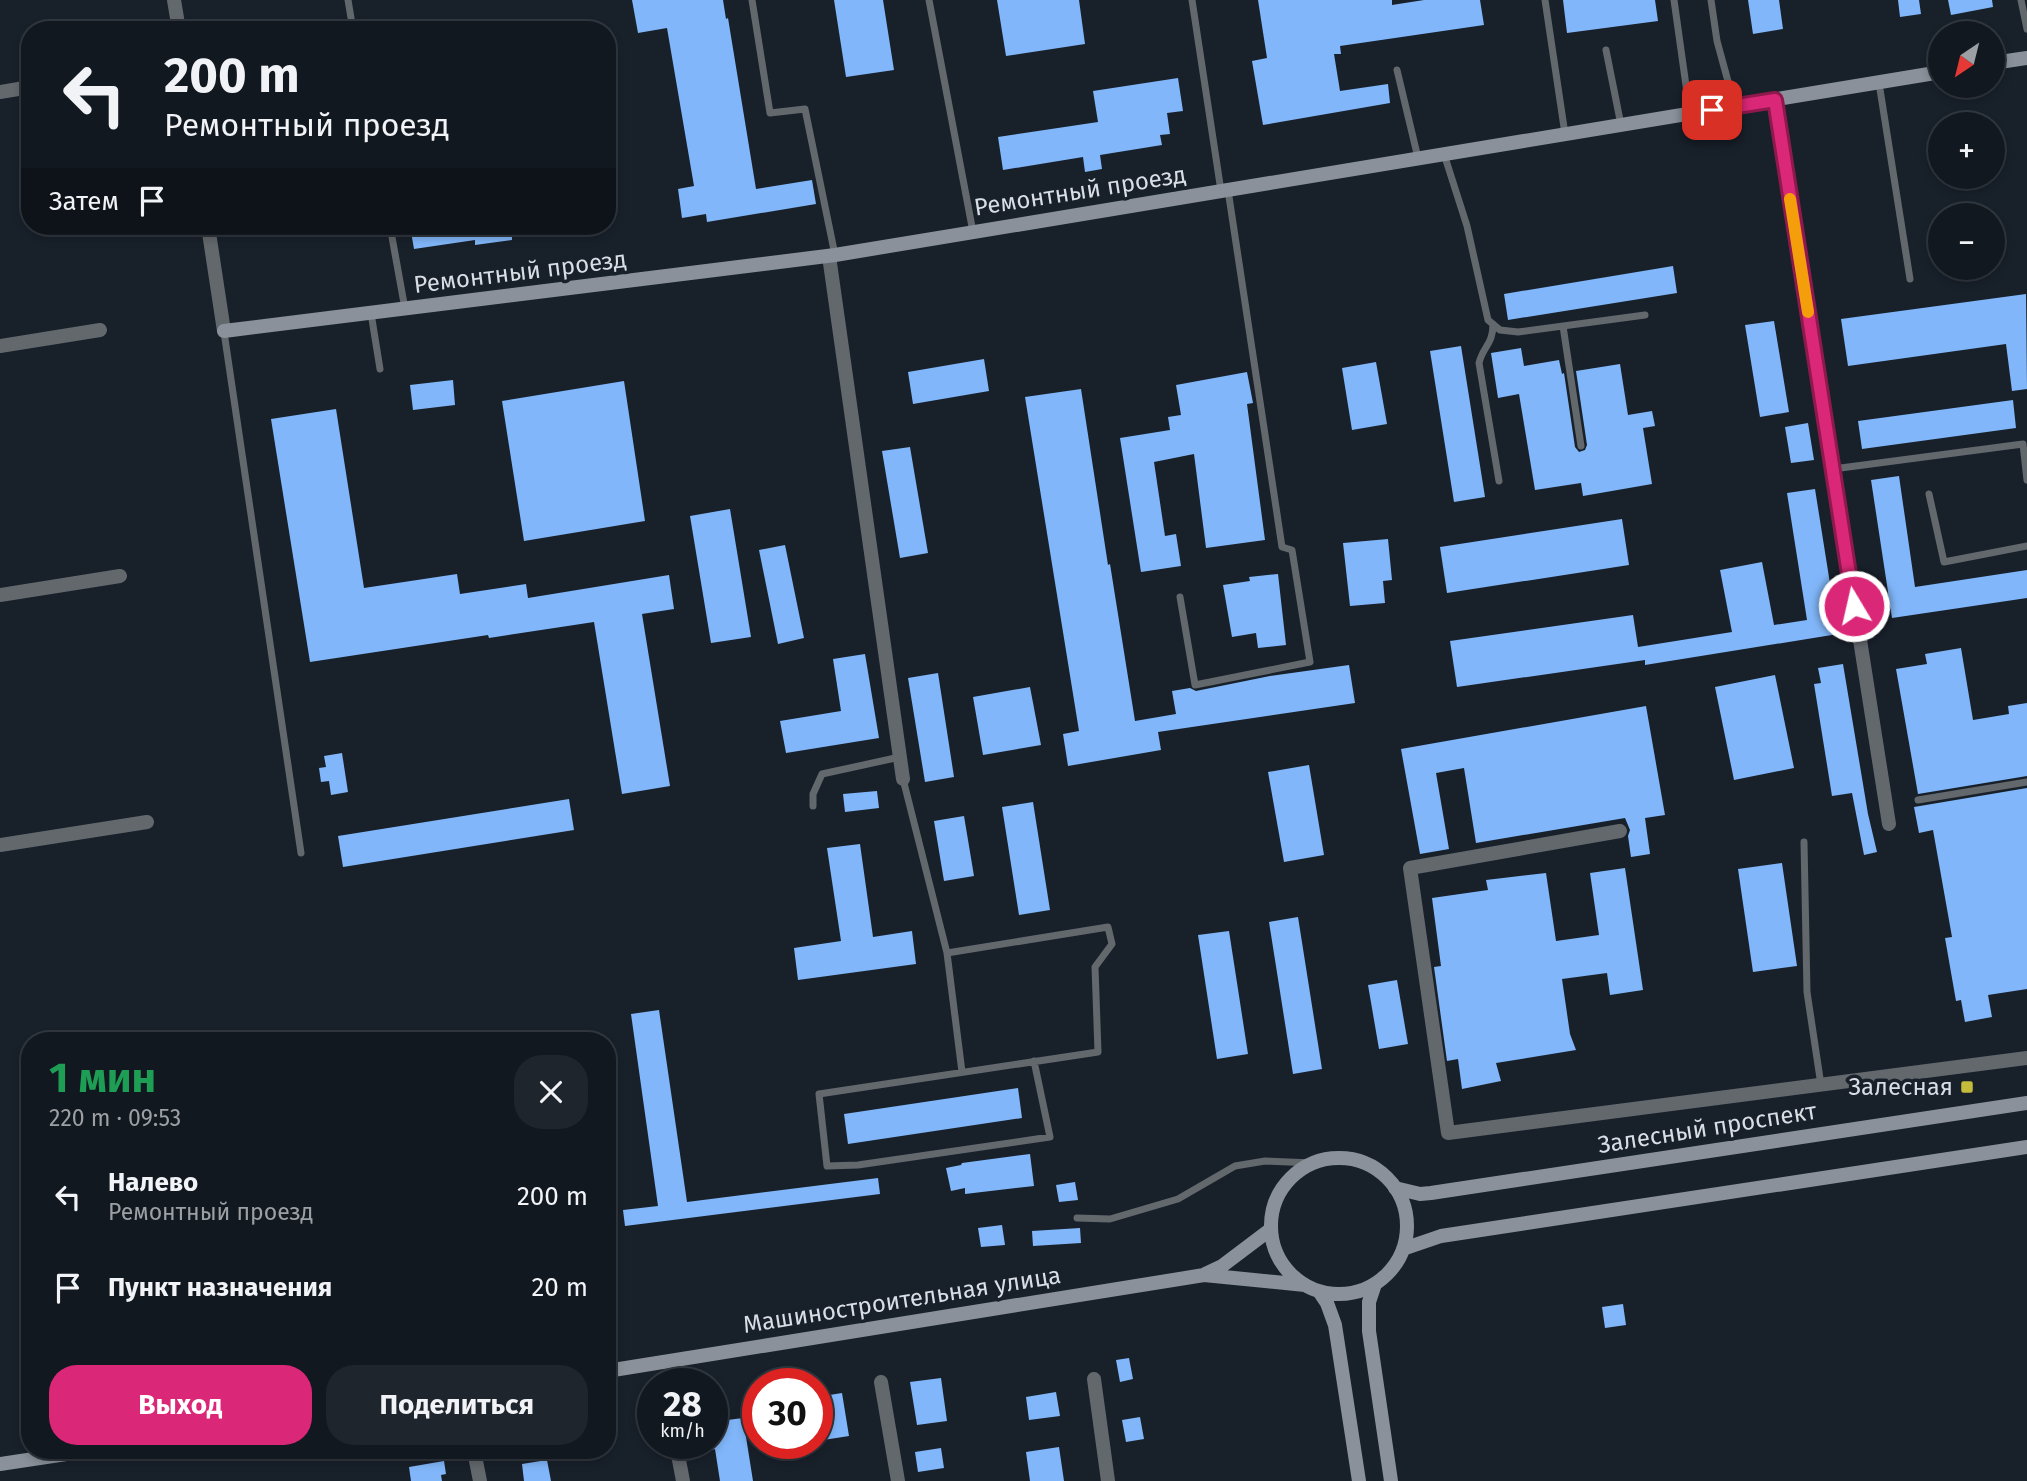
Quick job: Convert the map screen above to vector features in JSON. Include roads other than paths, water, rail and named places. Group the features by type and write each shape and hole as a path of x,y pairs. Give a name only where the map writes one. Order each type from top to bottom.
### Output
{"street":[{"path":"174,0 178,21"},
{"path":"2006,62 2027,58"},
{"name":"Ремонтный проезд","path":"224,331 832,255 1928,74"},
{"path":"0,92 21,88"},
{"path":"1775,100 1889,824"},
{"path":"209,235 224,331"},
{"path":"832,255 903,779"},
{"path":"0,346 100,330"},
{"path":"0,595 120,576"},
{"path":"0,845 147,822"},
{"path":"1620,831 1410,868 1448,1133 2027,1058"},
{"name":"Залесный проспект","path":"1395,1188 1420,1195 2027,1103"},
{"path":"1404,1249 1441,1237 2027,1147"},
{"path":"1336,1158 1359,1161 1379,1171 1395,1188 1404,1207 1407,1228 1404,1249 1387,1275 1375,1284 1357,1292 1319,1291 1305,1285 1282,1263 1275,1249 1271,1229 1273,1208 1282,1189 1295,1174 1313,1163 1336,1158"},
{"name":"Машиностроительная улица","path":"1204,1275 1222,1266 1271,1229"},
{"name":"Машиностроительная улица","path":"616,1370 1204,1275 1305,1285"},
{"path":"1375,1284 1369,1302 1369,1331 1391,1481"},
{"path":"1319,1291 1327,1303 1335,1325 1359,1481"},
{"path":"1094,1379 1108,1481"},
{"path":"881,1382 898,1481"},
{"path":"0,1464 33,1459"},
{"path":"476,1459 480,1481"},
{"path":"679,1459 683,1481"}],"lane":[{"path":"348,0 352,21"},
{"path":"752,0 769,113 805,108 832,255"},
{"path":"929,0 973,232"},
{"path":"1180,597 1195,685 1310,662 1292,550 1282,547 1192,0"},
{"path":"1545,0 1565,135"},
{"path":"1674,0 1690,114"},
{"path":"1711,0 1717,41 1735,107"},
{"path":"2021,0 2027,29"},
{"path":"1606,50 1621,125"},
{"path":"1397,70 1418,159"},
{"path":"1879,83 1910,279"},
{"path":"1444,154 1467,226 1488,320 1500,330 1518,332 1644,315"},
{"path":"392,235 405,309"},
{"path":"371,313 380,369"},
{"path":"1493,324 1493,336 1481,353 1479,362 1499,481"},
{"path":"1563,326 1581,446"},
{"path":"224,331 301,853"},
{"path":"1833,469 2023,444 2027,480"},
{"path":"1929,494 1944,562 2027,546"},
{"path":"813,806 813,794 822,774 900,757"},
{"path":"903,779 947,953 962,1072"},
{"path":"1918,800 2027,782"},
{"path":"1804,842 1807,992 1821,1084"},
{"path":"947,953 1108,927 1112,944 1095,967 1098,1052 1034,1061 819,1094 827,1166 858,1165 1050,1137 1034,1061"},
{"path":"1077,1218 1110,1219 1178,1199 1235,1166 1265,1161 1313,1163"}],"place":[{"name":"Залесная","path":"1967,1087"}]}
